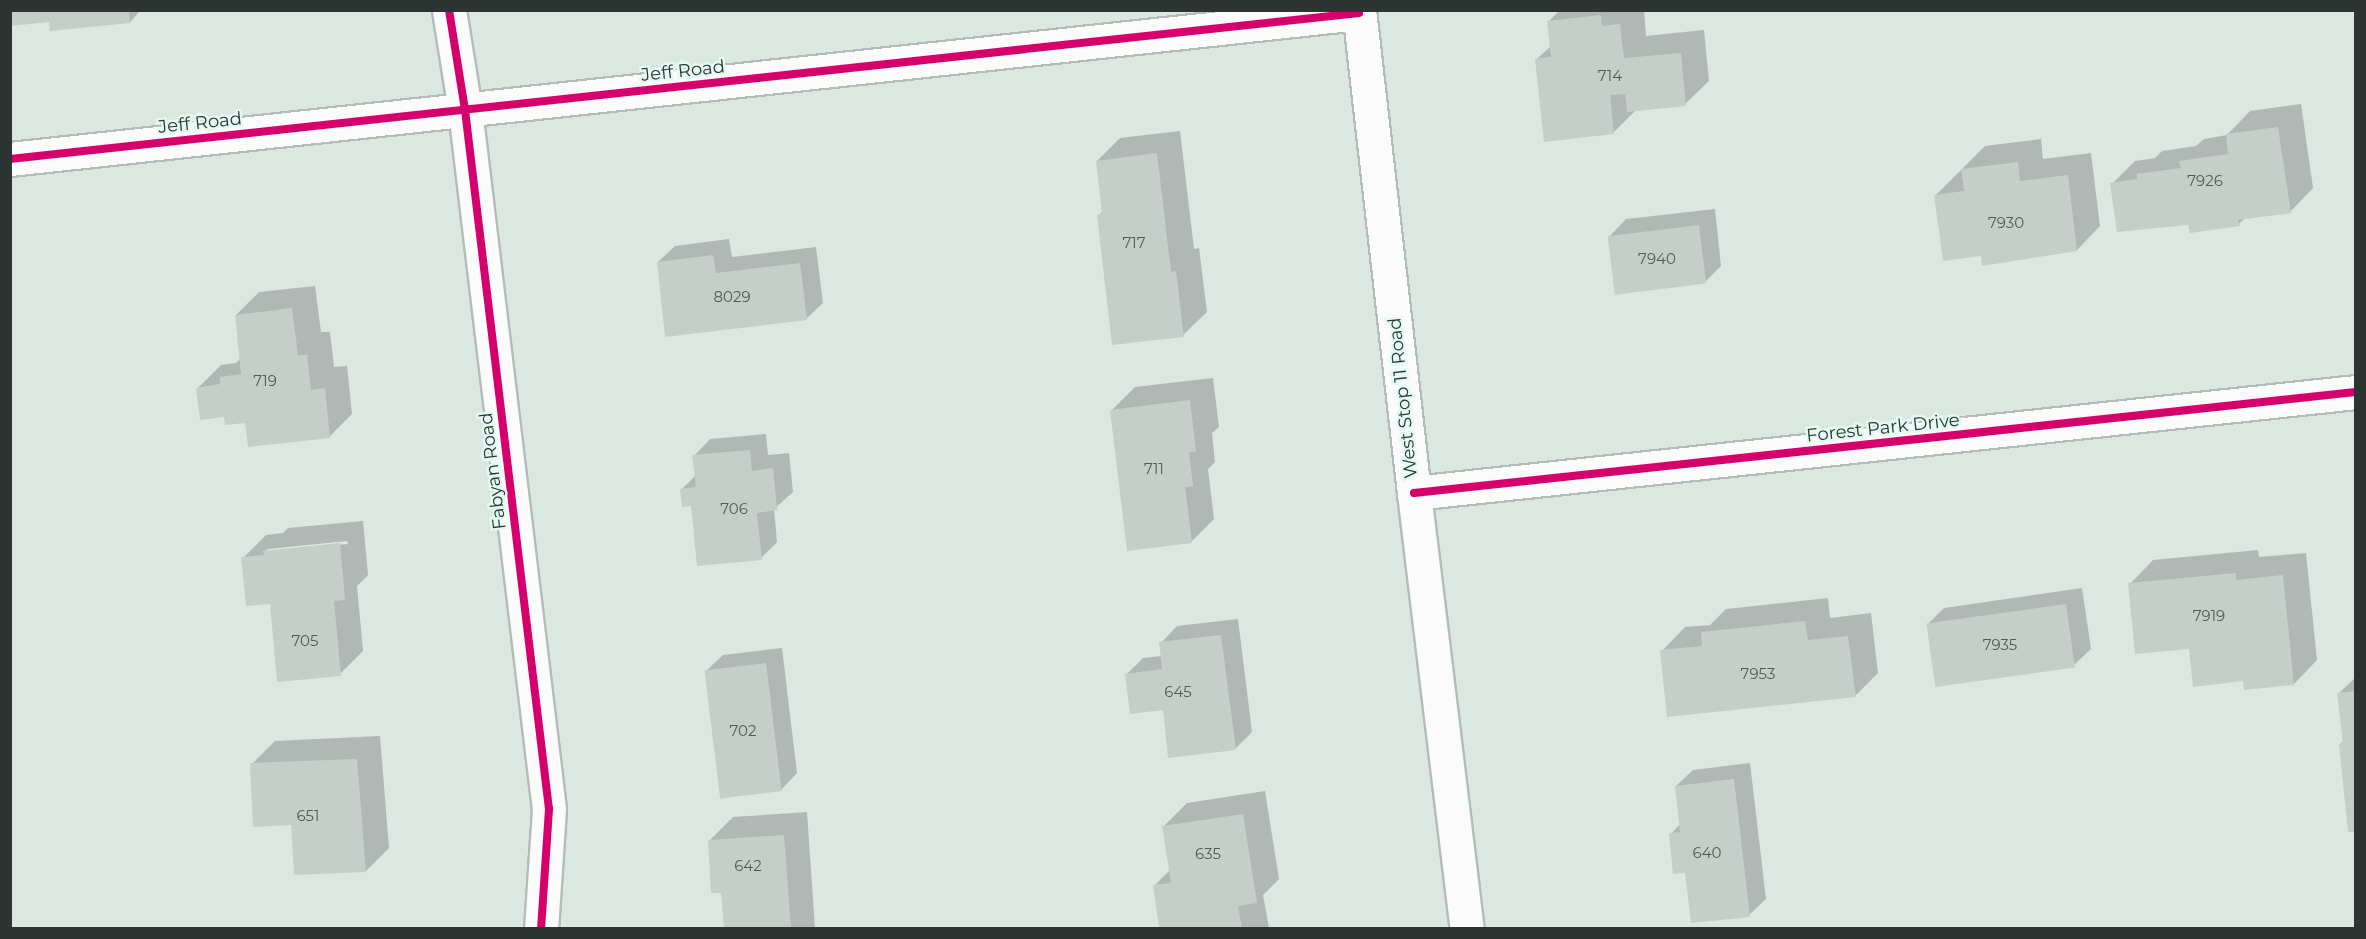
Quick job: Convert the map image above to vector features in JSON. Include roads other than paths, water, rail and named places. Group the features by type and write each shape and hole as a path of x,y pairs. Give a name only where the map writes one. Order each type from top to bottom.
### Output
{"street":[{"name":"Fabyan Road","path":"449,10 465,110 549,808 541,928"},
{"name":"Jeff Road","path":"10,159 1359,12"},
{"name":"West Stop 11 Road","path":"1359,12 1467,928"},
{"name":"Forest Park Drive","path":"1414,493 2355,392"}]}
